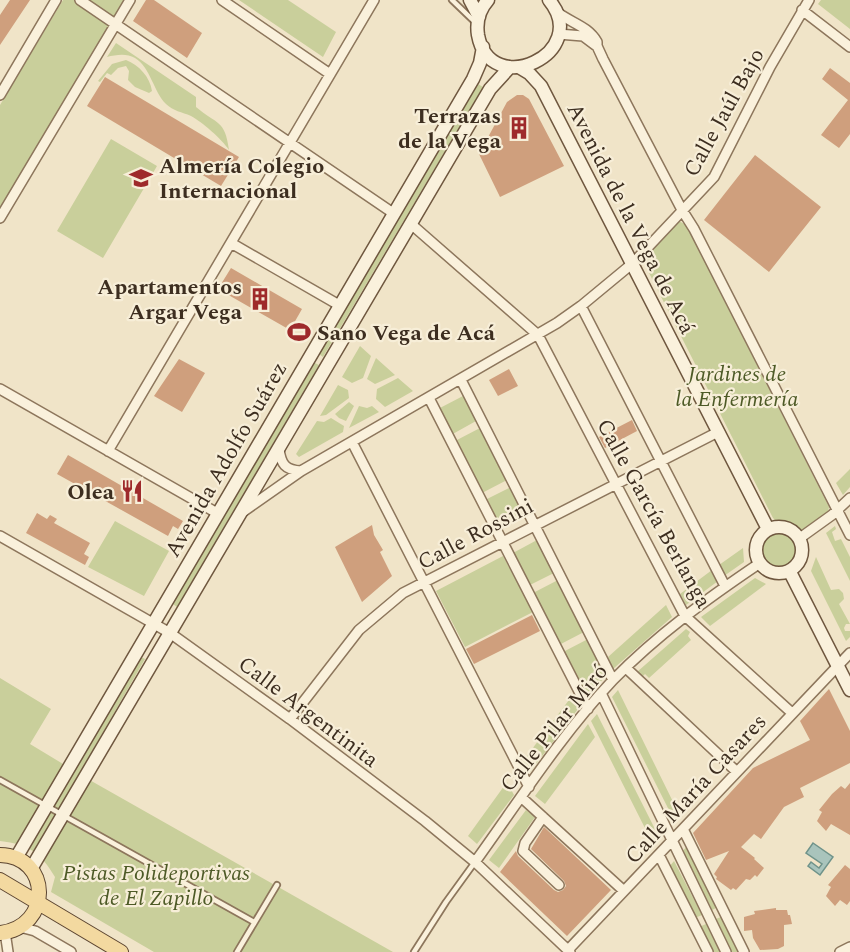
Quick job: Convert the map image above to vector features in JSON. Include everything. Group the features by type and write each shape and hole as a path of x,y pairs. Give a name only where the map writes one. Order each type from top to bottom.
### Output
{"main road":[{"path":"0,855 16,858 31,869 40,889 39,903 31,918 20,927 3,933"},
{"path":"0,880 121,952"}],"street":[{"path":"0,95 56,0"},
{"path":"80,0 393,213"},
{"path":"0,218 130,0"},
{"path":"222,0 330,74"},
{"path":"108,451 374,0"},
{"path":"470,0 478,21 483,47"},
{"path":"478,21 488,0"},
{"name":"Calle Jaúl Bajo","path":"242,512 301,471 538,335 581,306 633,263 714,177 770,67 809,0"},
{"path":"515,67 533,64 553,47 558,34 558,22 552,4"},
{"path":"552,4 567,19 585,27 592,33 850,535"},
{"path":"802,10 850,47"},
{"path":"558,34 583,36 597,46"},
{"name":"Avenida de la Vega de Acá","path":"483,47 491,58 529,73 541,86 768,529"},
{"name":"Avenida Adolfo Suárez","path":"16,858 475,75 483,47"},
{"name":"Avenida de la Vega de Acá","path":"541,86 540,68 544,57"},
{"name":"Avenida Adolfo Suárez","path":"31,869 490,89 515,67"},
{"path":"411,224 538,335"},
{"path":"231,243 339,305"},
{"path":"581,306 725,586"},
{"name":"Calle García Berlanga","path":"538,335 685,616 792,713"},
{"path":"460,380 613,680"},
{"path":"0,389 217,513"},
{"path":"429,398 588,709"},
{"name":"Calle Rossini","path":"290,719 359,630 403,593 614,483 718,432"},
{"path":"352,442 529,787"},
{"path":"279,449 284,467 301,471"},
{"path":"800,538 850,498"},
{"path":"787,528 794,531 800,538 803,548 801,559 789,572 774,573 760,563 756,546 760,536 768,529 787,528"},
{"name":"Calle Argentinita","path":"0,536 170,633 290,719 425,821 475,862 569,951"},
{"name":"Calle Pilar Miró","path":"475,862 521,797 613,680 685,616 760,563"},
{"path":"789,572 850,690"},
{"name":"Calle María Casares","path":"569,951 850,653"},
{"path":"626,668 737,772"},
{"path":"601,693 726,952"},
{"path":"521,797 624,891"},
{"path":"543,817 525,843 523,850 559,885"},
{"path":"683,829 744,952"},
{"path":"659,855 708,952"},
{"path":"20,927 35,931 71,952"},
{"path":"3,933 8,952"},
{"path":"840,952 850,947"}],"lane":[{"path":"452,0 478,21"},
{"path":"0,780 255,922"},
{"path":"414,952 475,862"},
{"path":"237,952 277,885"}],"green space":[{"path":"63,0 124,0 0,210 0,105"},
{"path":"239,0 288,0 336,32 323,57"},
{"path":"821,0 850,0 850,29 818,4"},
{"path":"116,43 196,97 196,107 222,128 229,150 201,122 166,104 145,68 135,58 125,55 107,57"},
{"path":"126,60 143,72 152,91 149,93 135,87 128,80 129,71 126,66 118,68 111,75 107,73 100,82 98,81 112,64"},
{"path":"478,84 483,87 323,357 319,354"},
{"path":"111,139 157,166 103,258 57,231"},
{"name":"Jardines de la Enfermería","path":"679,221 686,225 829,507 828,512 803,531 773,518 645,265 645,255"},
{"path":"360,346 371,356 363,378 352,383 342,377"},
{"path":"376,358 395,375 375,384 367,379"},
{"path":"313,362 319,365 177,607 173,604"},
{"path":"398,378 413,391 385,407 376,399 377,389"},
{"path":"338,385 348,390 349,398 326,415 320,416"},
{"path":"463,396 476,421 451,435 438,409"},
{"path":"349,402 354,406 346,421 335,414"},
{"path":"359,406 367,408 372,406 379,412 349,428"},
{"path":"331,418 344,426 343,432 299,457 296,454 317,421 324,422"},
{"path":"480,428 507,480 482,493 455,441"},
{"path":"850,469 850,487 843,495 836,483"},
{"path":"511,487 524,512 498,526 485,500"},
{"path":"115,521 169,551 144,596 88,567"},
{"path":"835,526 836,529 832,532 835,541 841,539 850,557 850,581 826,533"},
{"path":"780,532 793,537 798,550 793,563 780,568 767,563 762,550 767,537"},
{"path":"537,540 554,573 530,585 513,553"},
{"path":"743,548 744,562 724,576 719,565"},
{"path":"503,556 533,612 465,647 436,591"},
{"path":"816,557 831,590 839,589 843,593 844,599 839,604 850,624 846,624 844,628 845,631 850,631 850,637 846,641 811,571"},
{"path":"712,570 718,581 686,605 680,594"},
{"path":"755,578 766,584 710,626 701,617"},
{"path":"558,580 584,632 559,645 533,593"},
{"path":"666,605 672,617 613,669 608,657"},
{"path":"686,629 690,632 688,636 691,640 649,678 645,674 642,677 637,672"},
{"path":"588,639 606,676 586,697 563,652"},
{"name":"Pistas Polideportivas de El Zapillo","path":"139,656 145,659 79,774 393,952 154,952 51,892 55,877 39,856 26,847 0,841 0,678 51,709 30,744 73,770"},
{"path":"618,690 680,816 675,822 612,697"},
{"path":"575,692 581,705 530,772 523,761"},
{"path":"597,714 659,837 653,844 591,721"},
{"path":"588,724 595,737 545,804 535,796"},
{"path":"507,782 514,795 477,844 468,836"},
{"path":"526,810 535,817 499,868 489,860"},
{"path":"688,845 718,907 712,910 682,852"},
{"path":"674,861 702,915 695,918 669,867"},
{"path":"723,916 741,952 732,952 716,919"},
{"path":"706,924 720,952 712,952 699,927"}],"water":[{"path":"813,843 833,857 820,875 808,866 811,862 819,868 822,864 806,853"}],"building":[{"path":"10,0 30,0 0,45 0,15"},
{"path":"146,0 154,0 202,33 187,58 133,21"},
{"path":"830,68 850,83 850,134 839,148 821,135 848,100 822,79"},
{"path":"105,77 239,157 221,186 87,106"},
{"name":"Terrazas de la Vega","path":"517,95 523,95 529,99 564,166 500,197 479,154 507,102"},
{"path":"755,155 821,207 769,272 704,220"},
{"name":"Apartamentos Argar Vega","path":"231,268 302,309 290,330 218,289"},
{"path":"179,359 205,373 182,412 154,396"},
{"path":"509,369 518,386 498,396 489,380"},
{"path":"632,420 637,431 605,448 599,437"},
{"path":"68,455 183,521 178,529 173,526 168,536 57,474"},
{"path":"37,513 47,519 50,515 57,519 54,523 90,543 84,554 89,557 85,565 26,533"},
{"path":"372,525 374,535 383,550 380,552 392,576 362,602 335,547"},
{"path":"532,615 540,631 474,664 466,649"},
{"path":"829,689 850,731 850,763 800,788 804,797 784,807 761,839 754,834 741,847 764,868 757,877 755,875 750,880 746,879 736,890 733,888 731,890 716,879 714,874 729,851 706,860 693,833 753,768 810,740 800,721"},
{"path":"850,783 850,835 831,824 826,831 817,821 822,812 819,810 841,786 845,789"},
{"path":"544,827 611,890 567,936 500,872 516,851 518,856 554,890 558,892 563,890 566,886 564,881 531,849"},
{"path":"845,865 850,869 850,901 847,905 840,900 835,906 826,896 831,887 828,885"},
{"path":"776,908 776,910 787,910 792,924 784,925 784,946 778,949 760,950 753,938 752,930 744,931 744,917 755,914 754,911"}],"place":[{"name":"Terrazas de la Vega","path":"519,128"},
{"name":"Almería Colegio Internacional","path":"141,178"},
{"name":"Apartamentos Argar Vega","path":"260,299"},
{"name":"Sano Vega de Acá","path":"299,332"},
{"name":"Olea","path":"132,491"}]}
